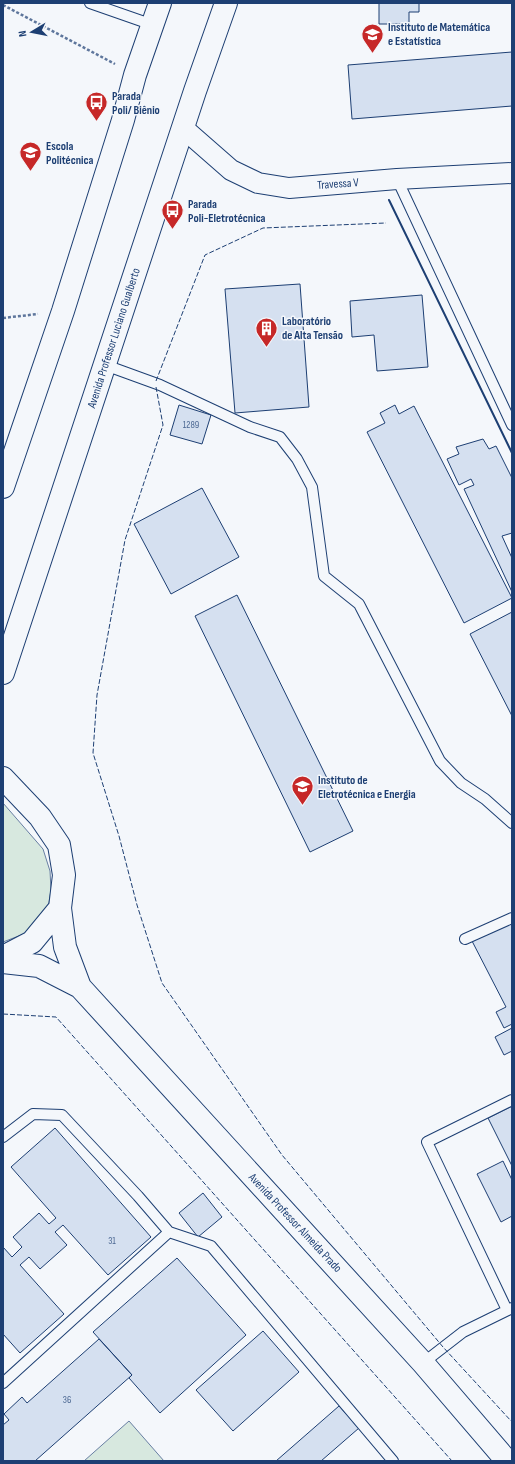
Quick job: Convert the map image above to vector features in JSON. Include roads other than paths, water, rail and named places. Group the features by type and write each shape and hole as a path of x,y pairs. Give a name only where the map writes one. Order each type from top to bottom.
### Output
{"street":[{"path":"3,487 63,312 124,120 135,75 160,3"},
{"name":"Avenida Professor Luciano Gualberto","path":"3,673 183,128 226,3"},
{"name":"Travessa V","path":"183,128 231,170 258,183 289,188 396,179 512,173"},
{"name":"Avenida Professor Almeida Prado","path":"3,778 40,817 58,844 64,875 60,908 65,947 80,987"},
{"path":"3,958 32,942 60,908"},
{"name":"Avenida Professor Almeida Prado","path":"3,962 39,966 80,987 423,1363 507,1461"}],"lane":[{"path":"90,3 153,25"},
{"path":"396,179 512,425"},
{"path":"105,364 160,385 250,427 280,437 297,459 312,487 324,576 359,604 440,761 462,783 485,799 512,822"},
{"path":"465,939 512,918"},
{"path":"423,1363 463,1332 510,1309 428,1142 512,1100"},
{"path":"3,1138 33,1114 62,1115 138,1196 169,1232 211,1246 393,1461"},
{"path":"3,1383 169,1232"}],"place":[{"name":"Instituto de Matemática e Estatística","path":"372,54"},
{"name":"Parada Poli/ Biênio","path":"97,122"},
{"name":"Escola Politécnica","path":"30,172"},
{"name":"Parada Poli-Eletrotécnica","path":"173,230"},
{"name":"Laboratório de Alta Tensão","path":"267,348"},
{"name":"Instituto de Eletrotécnica e Energia","path":"303,806"}]}
